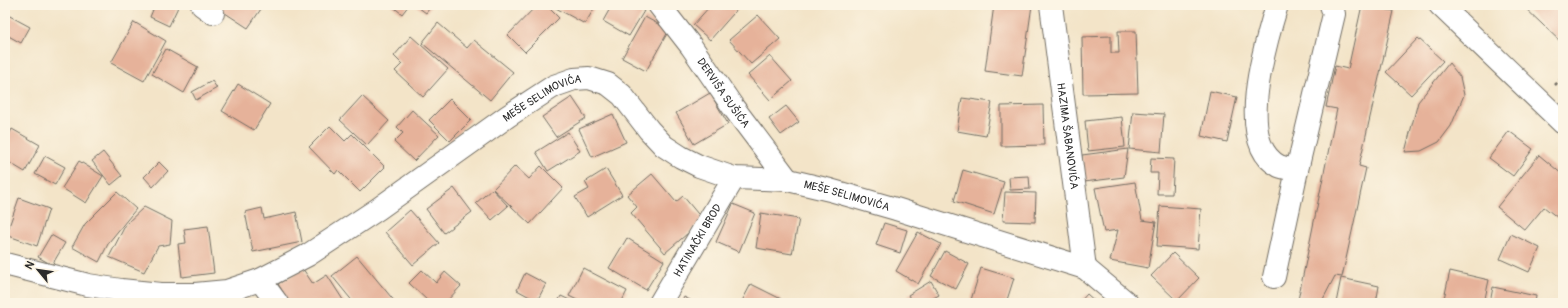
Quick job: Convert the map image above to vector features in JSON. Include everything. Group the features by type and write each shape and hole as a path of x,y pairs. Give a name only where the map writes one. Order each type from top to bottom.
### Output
{"street":[{"name":"DERVIŠA SUŠIĆA","path":"659,5 691,46 733,107 788,180"},
{"name":"HAZIMA ŠABANOVIĆA","path":"1051,5 1085,268"},
{"path":"1277,5 1260,69 1254,108 1258,136 1266,154 1279,166 1297,170"},
{"path":"1274,277 1297,170 1334,14 1332,5"},
{"path":"1440,5 1563,123"},
{"name":"MEŠE SELIMOVIĆA","path":"5,264 86,294 120,290 160,299 227,291 260,280 308,255 366,217 508,116 554,86 574,79 589,78 608,84 622,95 649,130 664,146 699,166 734,178 788,180 896,209 1085,268"},
{"name":"HATINAČKI BROD","path":"660,303 734,178"},
{"path":"1085,268 1127,303"},
{"path":"260,280 277,303"}],"building":[{"path":"155,5 179,5 169,26 150,17"},
{"path":"222,5 256,5 261,9 248,28 219,9"},
{"path":"391,5 409,5 402,14"},
{"path":"415,5 432,5 426,13"},
{"path":"537,5 546,5 559,18 525,52 508,35"},
{"path":"555,5 596,5 585,24 554,7"},
{"path":"612,5 634,5 644,11 629,36 603,21"},
{"path":"711,5 741,5 710,40 693,25"},
{"path":"994,5 1032,5 1022,76 985,71"},
{"path":"1362,5 1394,11 1359,166 1366,168 1342,277 1335,276 1321,303 1298,300 1337,109 1326,107 1335,66 1348,69"},
{"path":"1522,5 1563,5 1563,44"},
{"path":"6,14 30,27 21,43 5,34"},
{"path":"758,15 780,39 751,64 729,40"},
{"path":"645,17 669,30 646,71 622,58"},
{"path":"134,22 166,41 144,81 111,63"},
{"path":"438,23 467,48 474,40 513,72 490,100 422,43"},
{"path":"1118,31 1136,31 1138,93 1083,94 1082,37 1111,36 1111,53 1119,53"},
{"path":"411,36 448,69 423,97 395,71 402,64 394,56"},
{"path":"1418,38 1443,61 1411,95 1386,72"},
{"path":"166,49 198,67 184,93 152,74"},
{"path":"770,56 792,81 770,100 748,75"},
{"path":"1449,63 1460,77 1464,95 1451,126 1439,142 1421,151 1405,152 1418,102"},
{"path":"212,81 217,88 196,100 192,92"},
{"path":"238,84 270,104 254,130 222,111"},
{"path":"1210,91 1237,97 1227,142 1201,136"},
{"path":"710,93 728,124 694,144 676,113"},
{"path":"362,96 389,121 367,145 340,120"},
{"path":"572,97 586,118 556,137 542,117"},
{"path":"962,98 992,102 986,136 957,131"},
{"path":"450,99 471,120 450,141 429,120"},
{"path":"1043,105 1044,145 1001,146 1001,106"},
{"path":"786,106 799,122 781,135 769,119"},
{"path":"412,110 439,135 414,161 394,142 403,133 397,127"},
{"path":"1133,112 1164,114 1161,152 1129,149"},
{"path":"613,114 626,142 592,157 579,129"},
{"path":"1122,117 1125,147 1088,151 1085,121"},
{"path":"330,126 345,141 352,134 385,167 360,192 338,170 335,174 309,147"},
{"path":"12,129 40,145 25,172 5,160 5,142"},
{"path":"1509,131 1533,149 1513,176 1489,158"},
{"path":"568,132 580,151 548,171 536,152"},
{"path":"1128,149 1124,177 1084,182 1082,155"},
{"path":"103,152 122,176 111,185 92,161"},
{"path":"1539,155 1563,175 1563,220 1562,221 1544,207 1525,230 1497,207"},
{"path":"45,156 65,167 55,185 35,174"},
{"path":"1151,158 1174,159 1172,194 1157,194 1158,173 1150,173"},
{"path":"79,161 103,176 86,203 62,188"},
{"path":"159,162 168,171 153,187 144,177"},
{"path":"515,166 529,179 541,166 563,188 530,224 493,189"},
{"path":"606,169 622,195 587,217 575,197 589,189 585,182"},
{"path":"963,170 1004,182 994,214 954,201"},
{"path":"652,174 676,202 683,196 703,220 665,253 631,213 637,207 627,195"},
{"path":"1029,176 1030,189 1010,190 1009,177"},
{"path":"1135,182 1142,220 1156,222 1148,268 1110,261 1118,230 1104,232 1095,188"},
{"path":"454,188 472,212 444,233 426,209"},
{"path":"492,189 508,206 492,220 476,203"},
{"path":"117,192 136,209 109,242 99,262 72,247 85,224"},
{"path":"1005,192 1036,193 1035,222 1003,221"},
{"path":"19,198 49,209 37,246 6,235"},
{"path":"733,204 755,213 739,252 716,242"},
{"path":"1160,206 1201,209 1198,249 1157,246"},
{"path":"144,207 172,221 170,244 158,246 144,272 109,257 126,224"},
{"path":"262,208 264,219 296,212 302,242 253,252 245,212"},
{"path":"410,210 439,243 413,265 385,232"},
{"path":"761,213 799,219 792,254 756,248"},
{"path":"884,223 907,230 900,253 876,245"},
{"path":"208,226 214,273 182,277 178,244 186,243 184,229"},
{"path":"918,232 941,244 918,284 896,271"},
{"path":"1511,234 1540,248 1529,272 1500,259"},
{"path":"51,235 65,243 52,265 38,257"},
{"path":"627,238 664,261 646,290 609,268"},
{"path":"945,251 969,264 956,289 931,276"},
{"path":"1173,253 1199,278 1177,301 1151,276"},
{"path":"357,256 396,303 354,303 332,276"},
{"path":"583,268 627,291 621,303 583,303 569,296"},
{"path":"981,268 1014,278 1006,303 970,303"},
{"path":"303,269 313,284 327,275 345,303 290,303 278,284"},
{"path":"422,270 436,283 445,272 461,286 445,303 430,303 409,283"},
{"path":"1450,271 1489,280 1484,303 1443,303"},
{"path":"525,273 546,284 537,301 517,290"},
{"path":"1341,278 1379,286 1376,303 1336,303"},
{"path":"931,281 939,295 924,303 913,303 908,295"},
{"path":"751,284 781,299 779,303 741,303"},
{"path":"1493,287 1536,296 1535,303 1490,303"},
{"path":"1087,294 1097,303 1079,303"},
{"path":"561,296 576,303 557,303"},
{"path":"684,297 696,303 681,303"}]}
